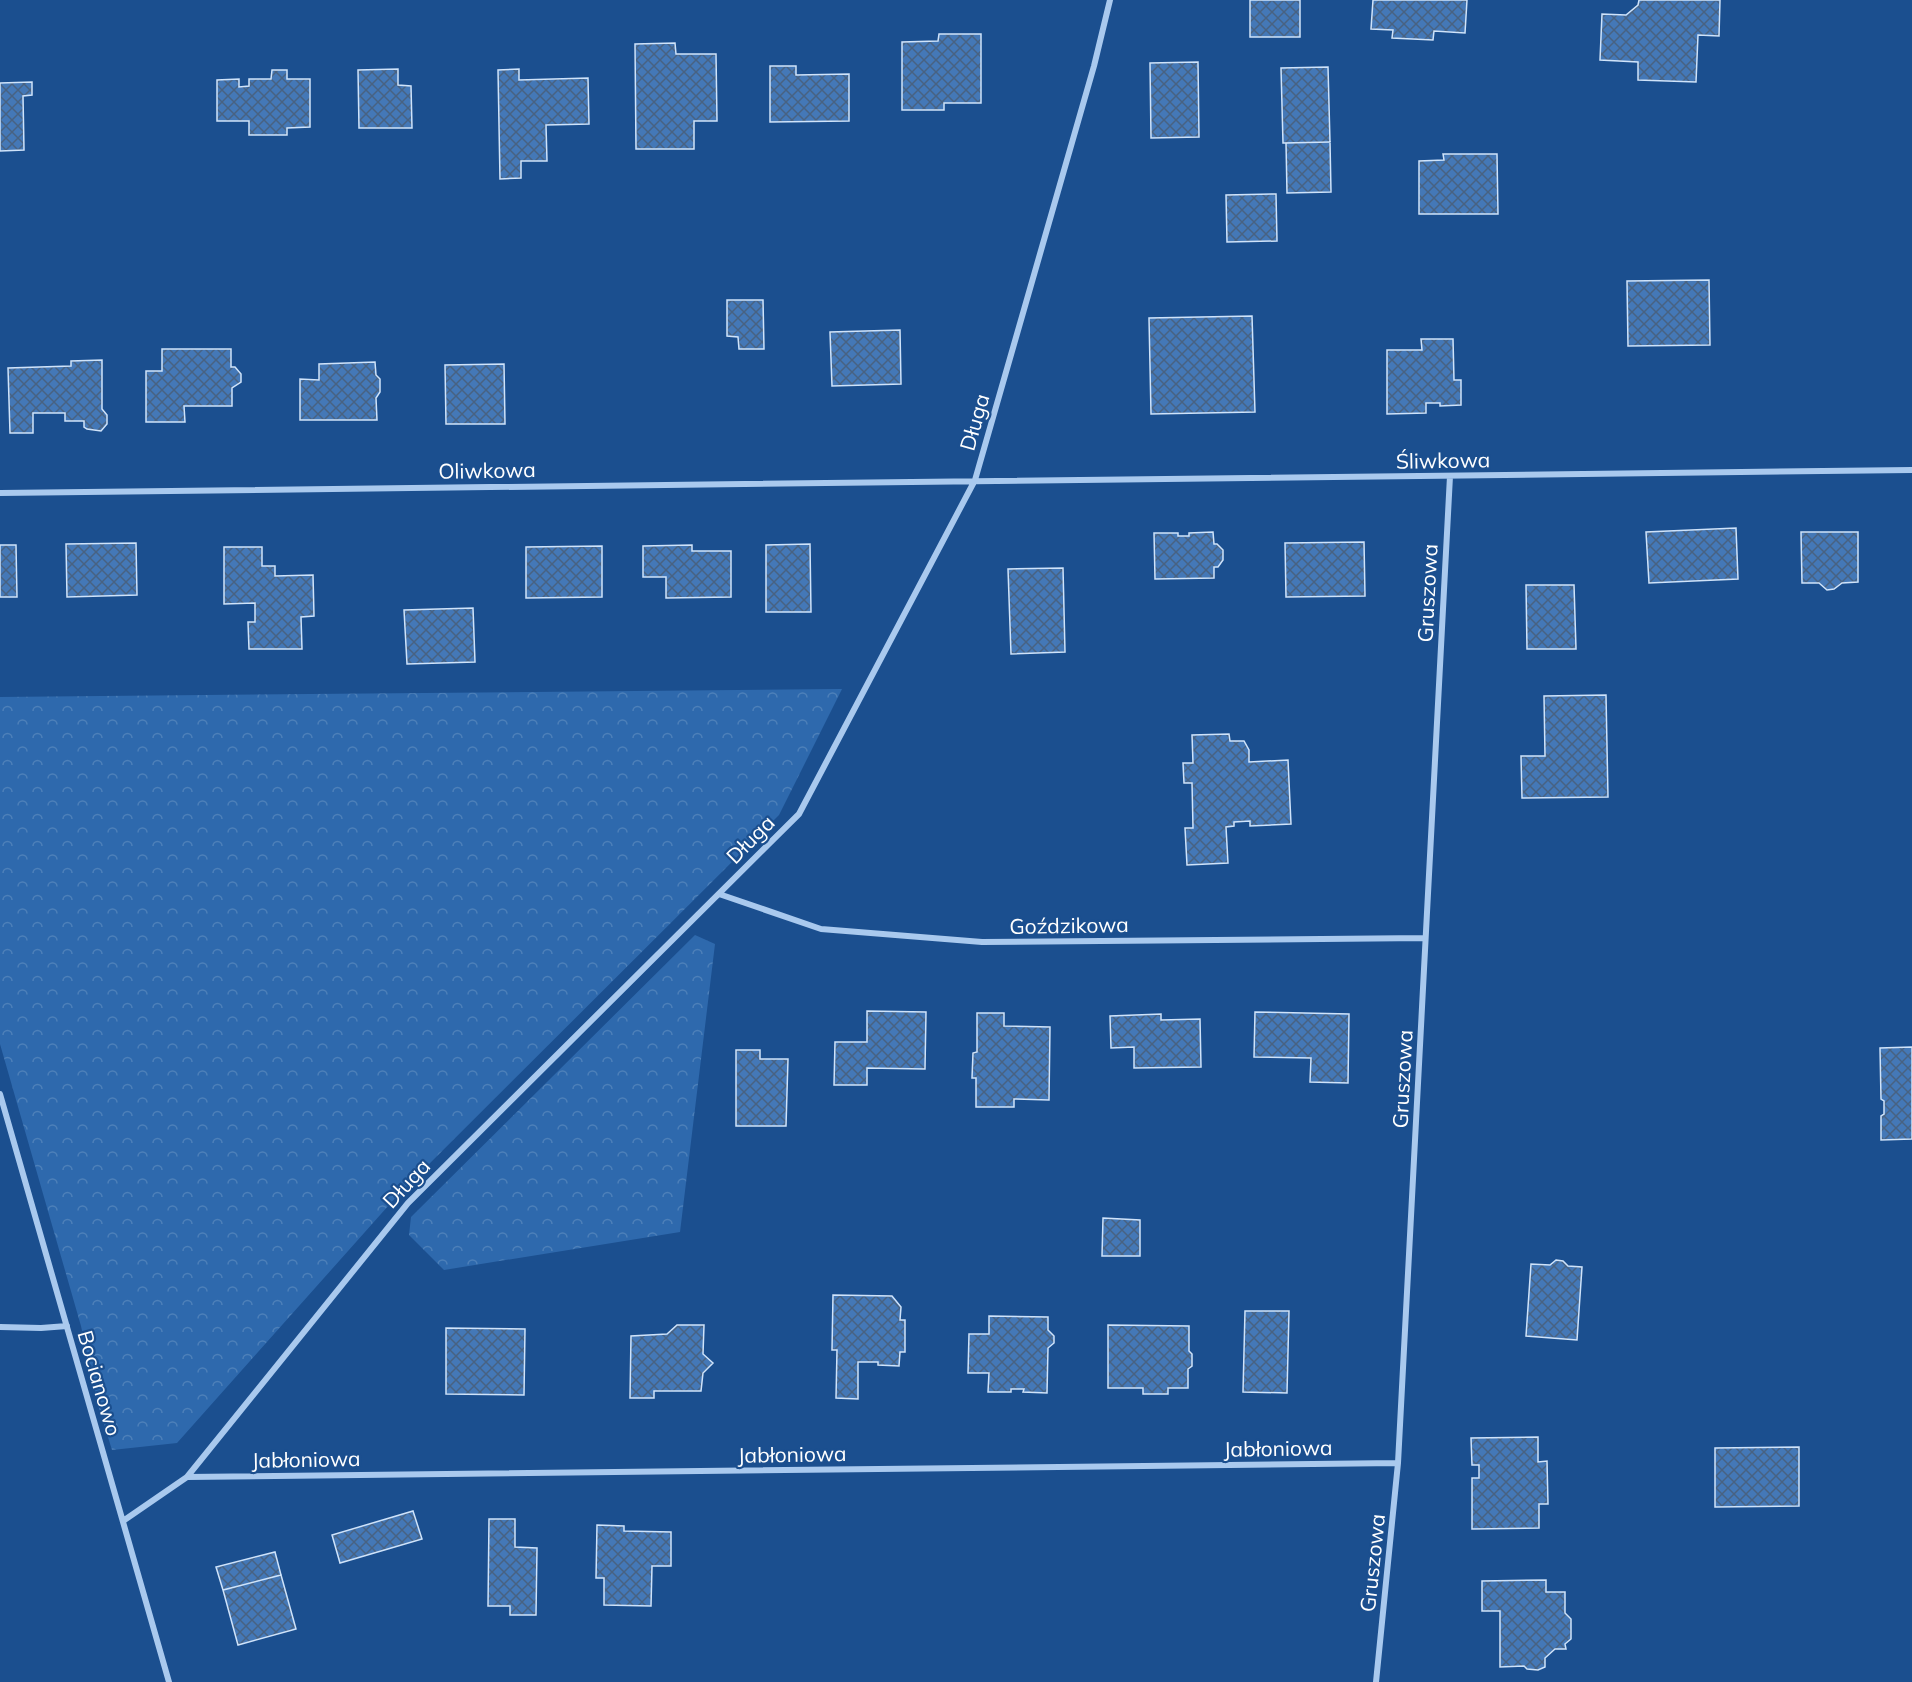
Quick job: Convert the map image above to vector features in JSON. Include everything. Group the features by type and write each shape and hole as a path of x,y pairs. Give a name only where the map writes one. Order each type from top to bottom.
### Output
{"street":[{"name":"Długa","path":"123,1521 187,1477 408,1203 799,814 975,480 1094,66 1110,0"},
{"name":"Śliwkowa","path":"975,480 1912,470"},
{"name":"Gruszowa","path":"1376,1682 1398,1463 1450,476"},
{"name":"Oliwkowa","path":"0,493 975,480"},
{"name":"Goździkowa","path":"719,894 821,929 982,942 1425,938"},
{"name":"Bocianowo","path":"0,1094 169,1682"},
{"path":"0,1327 67,1326"},
{"name":"Jabłoniowa","path":"187,1477 1398,1463"}],"green space":[{"path":"842,689 779,815 397,1196 177,1443 112,1450 98,1405 81,1326 0,1044 0,697"},
{"path":"695,935 715,944 680,1232 444,1270 409,1235 411,1217"}],"building":[{"path":"1250,0 1300,0 1300,37 1250,37"},
{"path":"1373,0 1467,0 1465,33 1434,31 1433,40 1392,38 1393,30 1371,29"},
{"path":"1639,0 1720,0 1719,36 1698,35 1696,82 1638,80 1638,62 1600,60 1602,14 1626,15 1638,5"},
{"path":"939,34 981,34 981,103 944,103 944,110 902,110 902,42 938,41"},
{"path":"675,43 676,54 716,54 717,121 694,121 694,149 636,149 635,44"},
{"path":"1198,62 1199,137 1151,138 1150,63"},
{"path":"770,66 796,66 796,75 849,74 849,121 770,122"},
{"path":"1328,67 1330,142 1283,143 1281,68"},
{"path":"398,69 398,85 411,86 412,128 359,128 358,70"},
{"path":"519,69 519,80 588,78 589,124 546,125 547,161 521,161 521,178 500,179 498,70"},
{"path":"272,70 287,70 287,79 310,79 310,127 287,128 287,135 249,135 249,121 217,121 217,80 239,79 239,87 249,86 249,79 271,79"},
{"path":"32,82 32,95 23,96 24,150 0,151 0,83"},
{"path":"1330,142 1331,192 1287,193 1286,143"},
{"path":"1443,154 1497,154 1498,214 1419,214 1419,161 1444,160"},
{"path":"1276,194 1277,241 1227,242 1226,195"},
{"path":"1709,280 1710,345 1628,346 1627,281"},
{"path":"727,300 763,300 764,349 739,349 738,337 727,336"},
{"path":"1252,316 1255,412 1151,414 1149,318"},
{"path":"900,330 901,384 832,386 830,332"},
{"path":"1421,339 1453,339 1454,380 1461,380 1461,405 1440,406 1440,403 1426,403 1426,413 1387,414 1387,350 1422,350"},
{"path":"162,349 231,349 231,367 235,367 241,374 241,382 232,388 232,406 184,406 185,422 146,422 146,371 162,371"},
{"path":"102,360 102,409 107,415 107,424 101,431 87,429 84,427 84,421 65,421 65,413 33,413 33,433 10,433 8,368 71,366 71,361"},
{"path":"375,362 376,375 380,379 380,392 376,398 377,420 300,420 300,379 319,380 319,364"},
{"path":"504,364 505,424 446,424 445,365"},
{"path":"1736,528 1738,579 1649,583 1646,532"},
{"path":"1213,532 1214,544 1223,550 1223,560 1218,567 1214,567 1214,578 1155,579 1154,533 1178,533 1178,536 1189,536 1189,533"},
{"path":"1801,532 1858,532 1858,582 1842,583 1834,589 1827,590 1819,583 1802,583"},
{"path":"1364,542 1365,596 1286,597 1285,543"},
{"path":"136,543 137,595 67,597 66,544"},
{"path":"810,544 811,612 766,612 766,545"},
{"path":"0,545 16,545 17,597 0,597"},
{"path":"692,545 692,551 731,551 731,597 666,598 666,577 643,577 643,546"},
{"path":"602,546 602,597 526,598 526,547"},
{"path":"224,547 262,547 262,566 275,566 275,576 313,575 314,616 301,617 302,649 249,649 248,622 255,622 255,603 224,604"},
{"path":"1063,568 1065,652 1011,654 1008,569"},
{"path":"1526,585 1574,585 1576,649 1527,649"},
{"path":"473,608 475,662 407,664 404,610"},
{"path":"1606,695 1608,797 1522,798 1521,756 1545,756 1544,696"},
{"path":"1229,734 1230,741 1244,741 1249,750 1249,762 1288,760 1291,824 1250,826 1250,821 1234,822 1234,826 1226,827 1228,863 1187,865 1185,828 1193,828 1192,783 1184,783 1183,763 1193,763 1192,735"},
{"path":"867,1011 926,1012 925,1069 867,1068 867,1085 834,1085 835,1042 867,1042"},
{"path":"1255,1012 1349,1014 1348,1083 1310,1082 1311,1058 1254,1057"},
{"path":"977,1013 1004,1013 1004,1026 1050,1027 1049,1100 1014,1099 1014,1107 976,1107 976,1078 972,1078 973,1053 977,1052"},
{"path":"1161,1014 1161,1020 1200,1019 1201,1067 1134,1068 1134,1047 1111,1048 1110,1016"},
{"path":"1912,1047 1912,1139 1881,1140 1881,1116 1884,1114 1884,1101 1881,1099 1880,1048"},
{"path":"736,1050 760,1050 760,1059 788,1059 786,1126 736,1126"},
{"path":"1103,1218 1140,1220 1140,1256 1102,1256"},
{"path":"1556,1260 1563,1261 1568,1266 1582,1267 1577,1340 1526,1336 1531,1264 1550,1265"},
{"path":"833,1295 892,1296 901,1307 900,1320 905,1320 905,1352 900,1352 899,1366 878,1365 878,1362 858,1362 858,1399 836,1398 837,1350 832,1350"},
{"path":"1245,1311 1289,1311 1287,1393 1243,1392"},
{"path":"989,1316 1048,1317 1048,1330 1054,1336 1054,1343 1048,1348 1047,1393 1023,1392 1024,1389 1011,1389 1011,1392 988,1392 989,1373 968,1373 969,1334 989,1334"},
{"path":"677,1325 704,1325 703,1354 713,1363 703,1373 701,1391 654,1391 654,1398 630,1398 631,1336 667,1334"},
{"path":"1108,1325 1189,1326 1189,1351 1192,1354 1192,1366 1188,1369 1188,1388 1168,1388 1168,1394 1143,1394 1143,1388 1108,1388"},
{"path":"446,1328 525,1329 524,1395 446,1394"},
{"path":"1538,1437 1538,1462 1547,1461 1548,1504 1539,1504 1539,1528 1472,1529 1472,1478 1479,1478 1479,1465 1472,1465 1471,1438"},
{"path":"1799,1447 1799,1506 1715,1507 1715,1448"},
{"path":"413,1511 422,1539 340,1563 332,1535"},
{"path":"489,1519 515,1519 515,1547 537,1548 536,1615 510,1615 510,1606 488,1606"},
{"path":"597,1525 624,1526 624,1531 671,1532 671,1566 652,1566 651,1606 604,1605 604,1578 596,1578"},
{"path":"275,1552 281,1575 223,1590 216,1567"},
{"path":"281,1575 296,1629 238,1645 223,1590"},
{"path":"1546,1580 1546,1592 1565,1592 1565,1613 1571,1619 1571,1639 1565,1644 1566,1649 1555,1649 1545,1658 1545,1667 1538,1670 1527,1669 1524,1666 1500,1667 1500,1611 1482,1611 1482,1581"}]}
